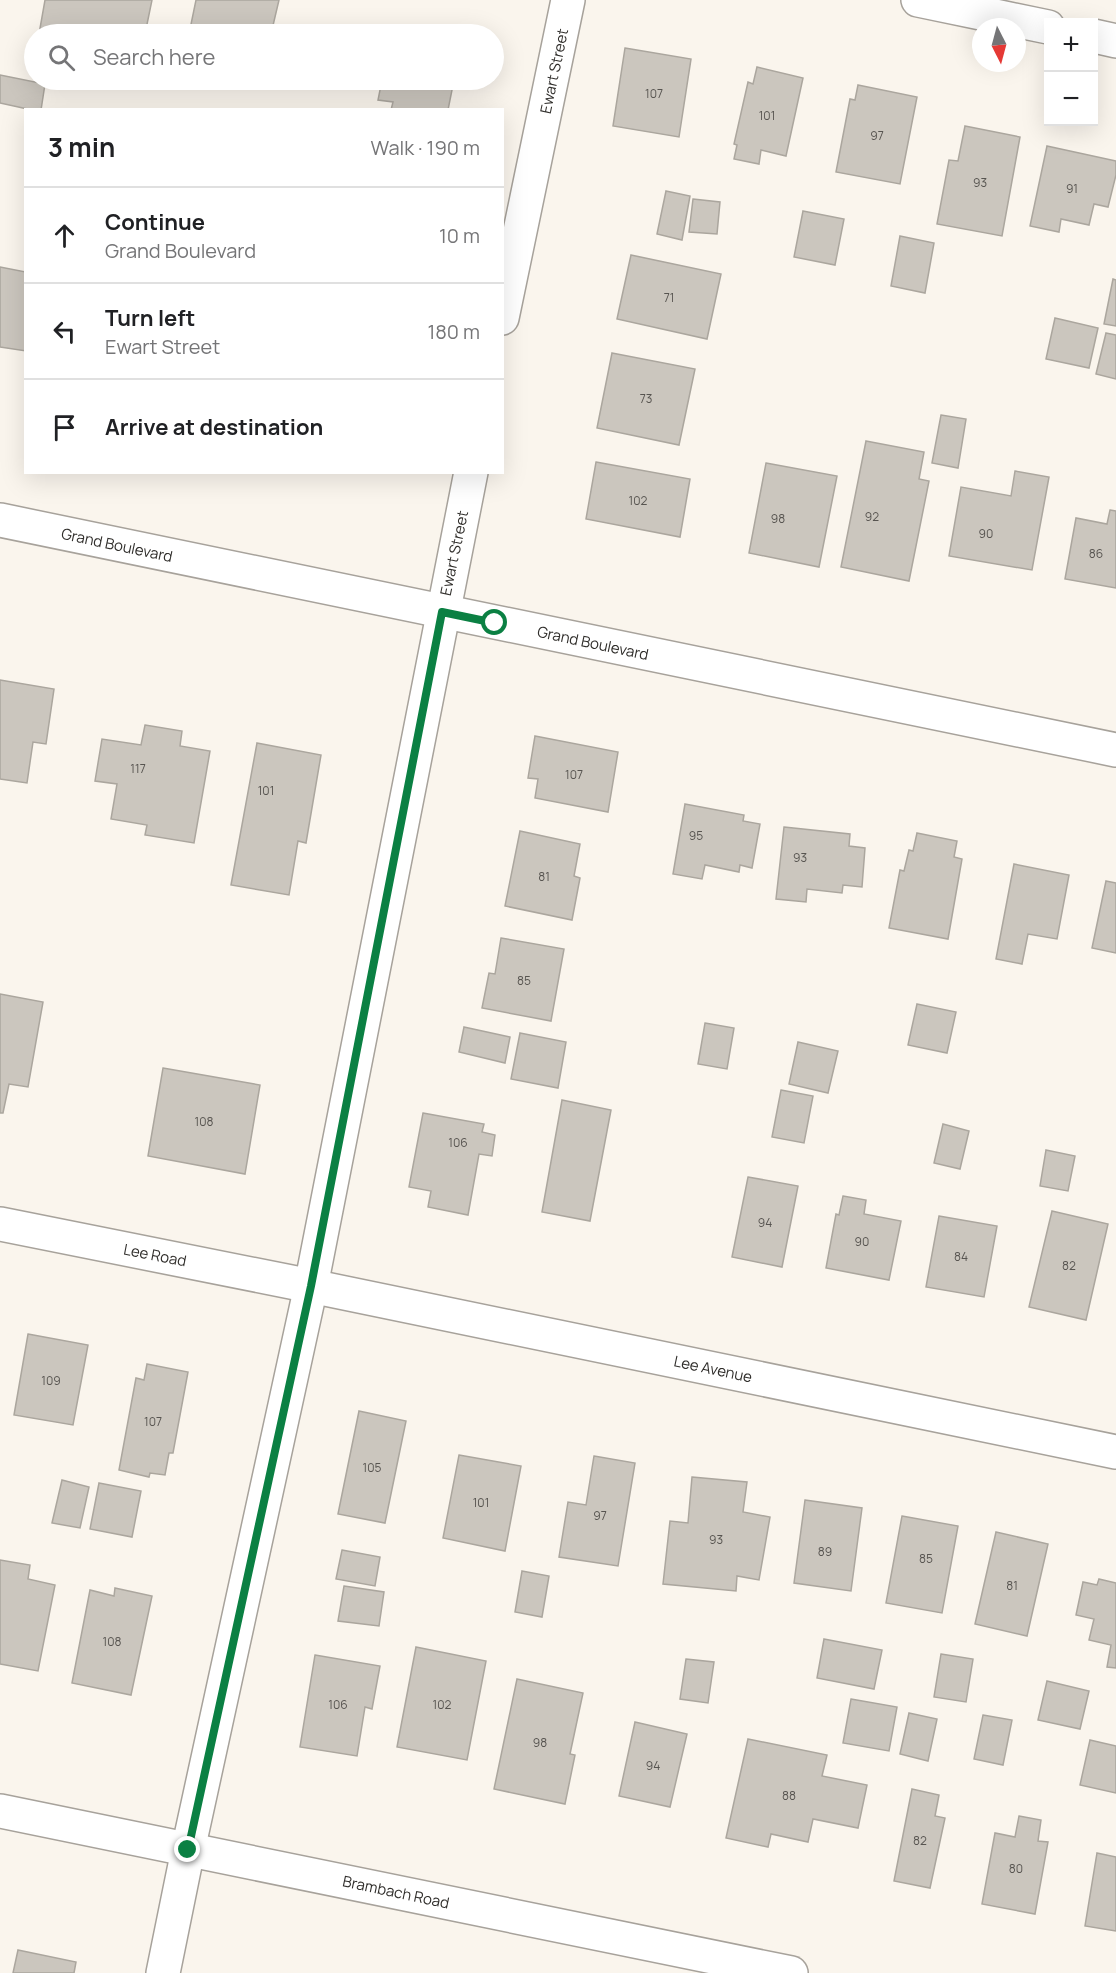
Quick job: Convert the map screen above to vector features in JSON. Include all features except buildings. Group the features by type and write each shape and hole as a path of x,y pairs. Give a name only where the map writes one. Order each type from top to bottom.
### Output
{"street":[{"name":"Ewart Street","path":"504,308 568,0"},
{"path":"918,0 1044,26"},
{"path":"1098,37 1116,41"},
{"name":"Ewart Street","path":"163,1973 311,1286 471,474"},
{"name":"Grand Boulevard","path":"0,520 1116,750"},
{"name":"Lee Road","path":"0,1224 311,1286"},
{"name":"Lee Avenue","path":"311,1286 1116,1452"},
{"name":"Brambach Road","path":"0,1812 791,1973"}],"route":[{"path":"188,1850 311,1286 442,612 495,623"}]}
